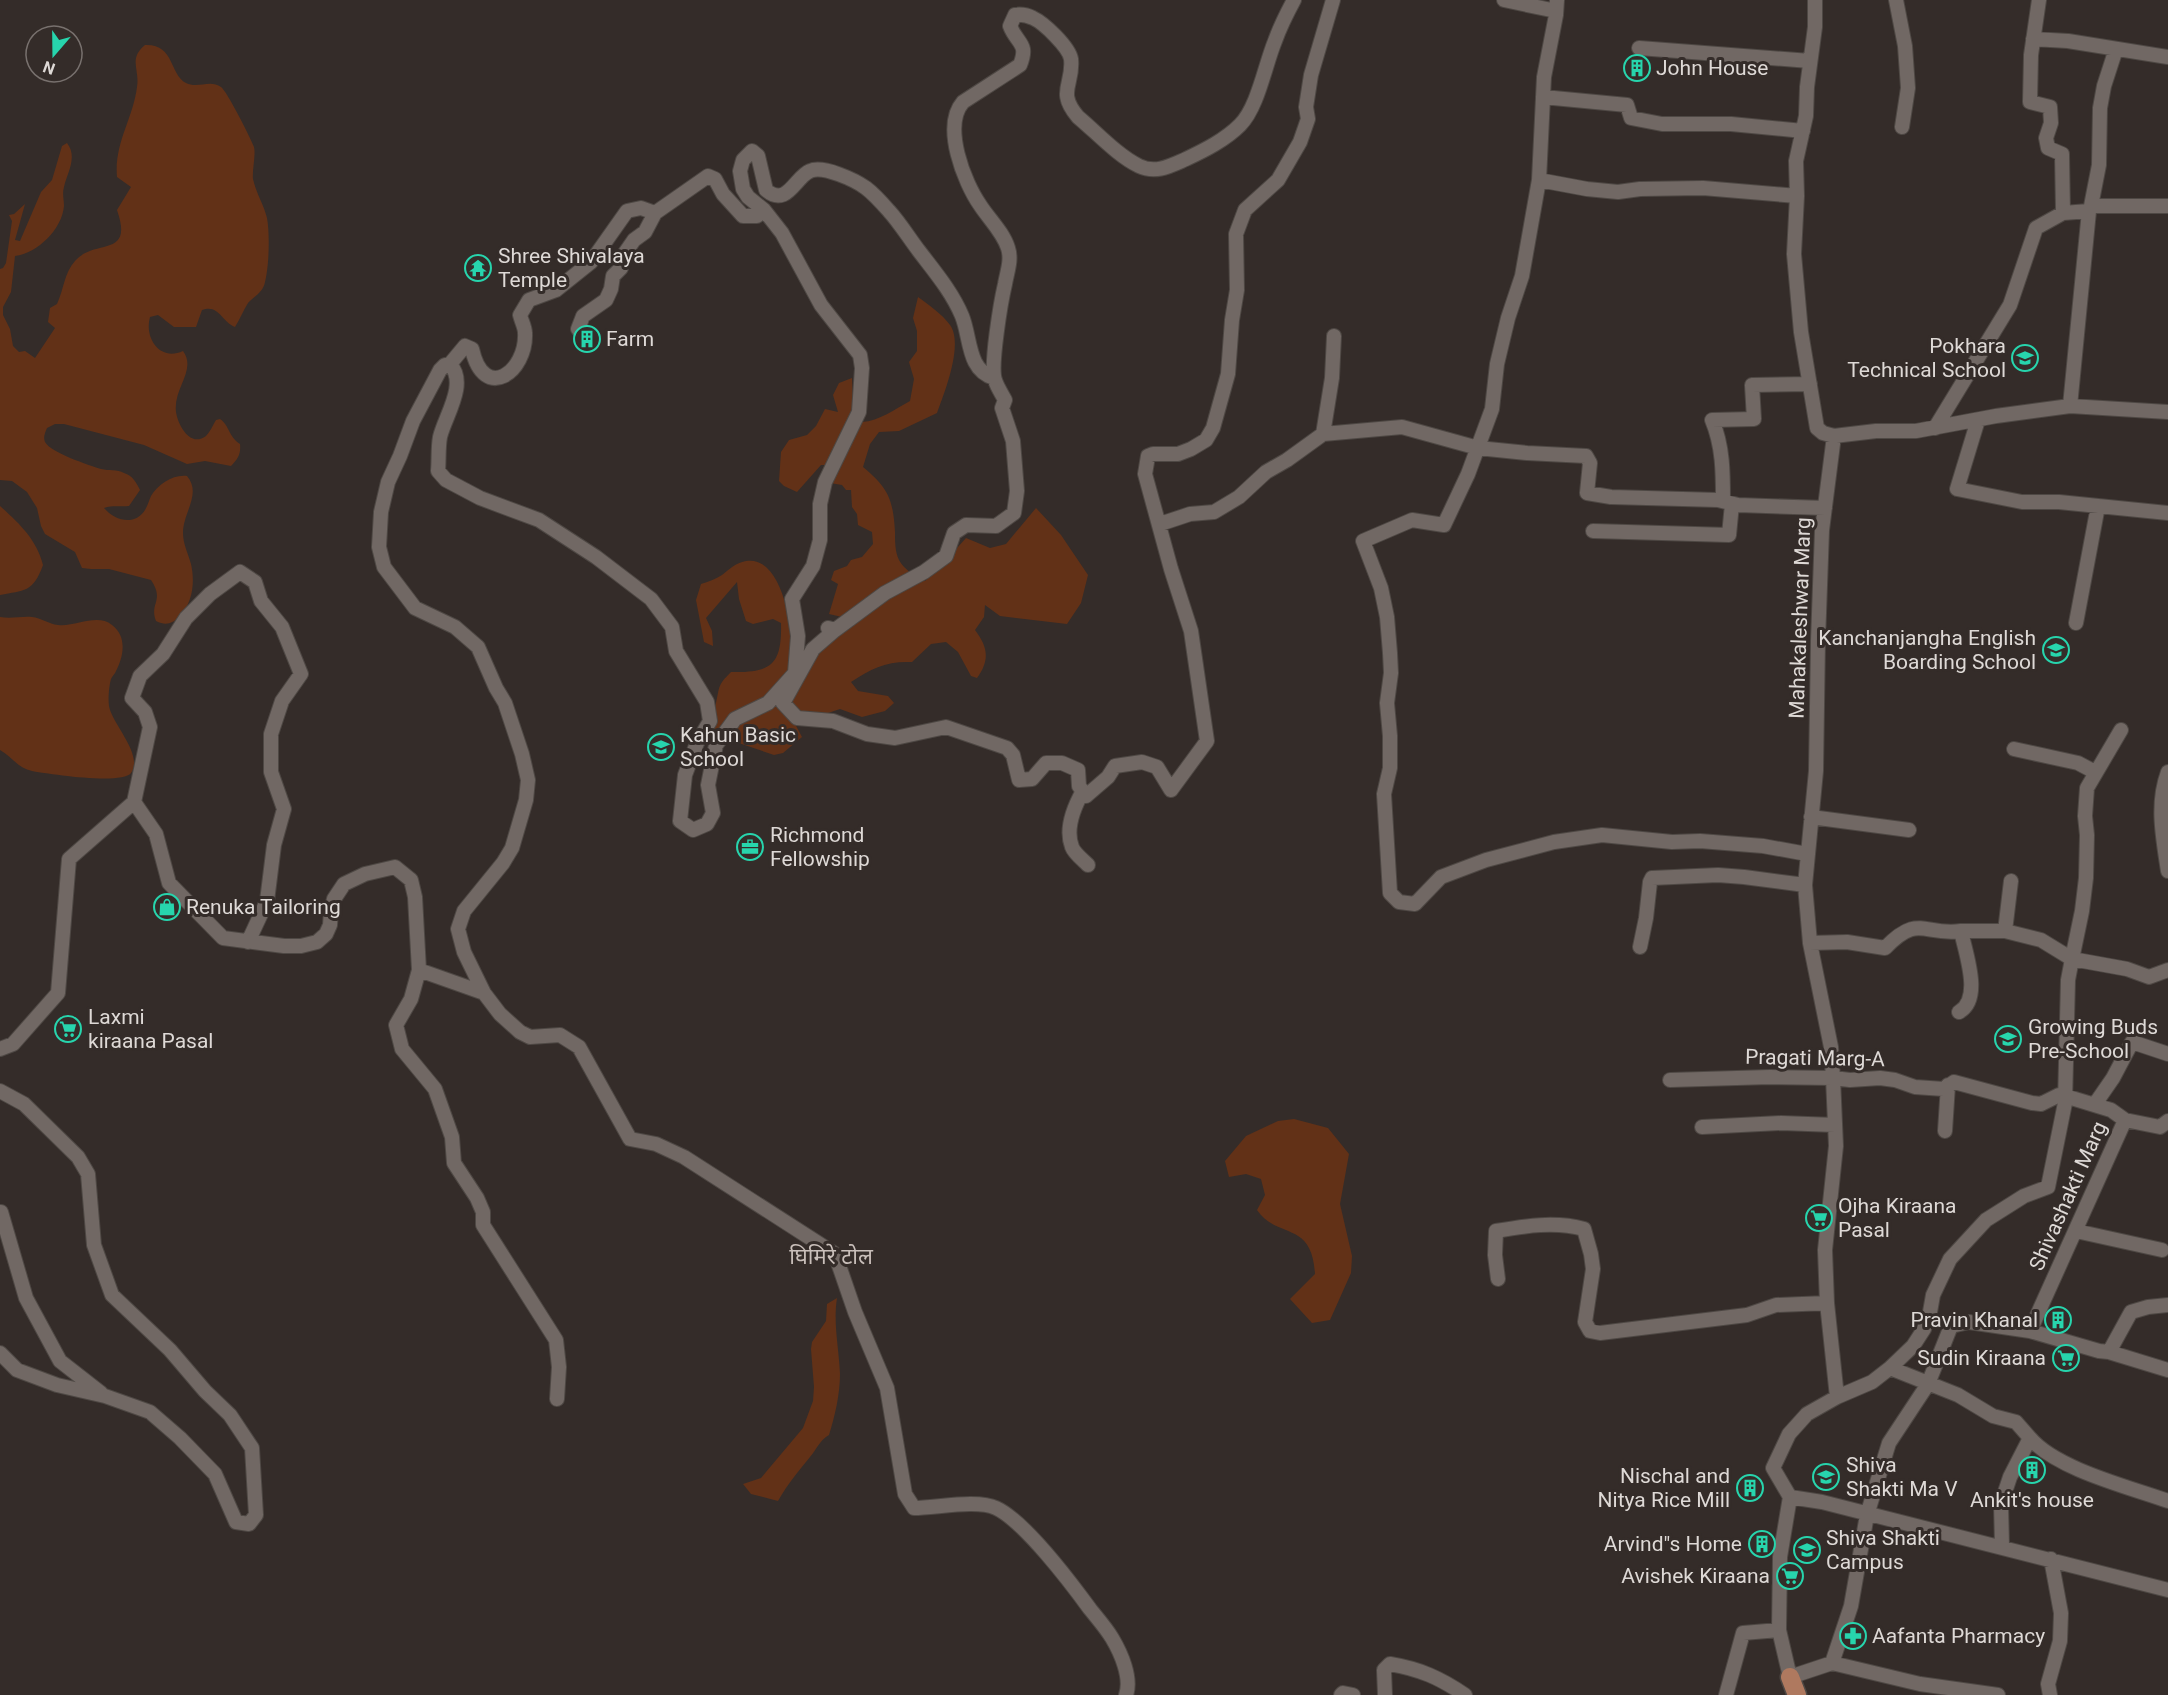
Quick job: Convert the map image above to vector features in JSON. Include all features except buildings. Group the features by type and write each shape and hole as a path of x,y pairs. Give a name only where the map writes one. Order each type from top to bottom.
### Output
{"main road":[{"path":"1790,1677 1797,1695"}],"street":[{"path":"1294,0 1275,40 1255,97 1242,124 1226,138 1164,169 1156,170 1130,161 1078,117 1071,109 1066,93 1071,56 1036,19 1014,15 1010,26 1023,47 1024,56 1020,65 963,102 958,107 955,122 955,142 970,187 1008,248 1010,264 1001,308 994,378 1005,400 1002,408 1013,441 1017,491 1014,513 996,526 966,525 954,533 946,556 924,572 885,593 813,649 783,703 797,718 833,721 867,734 895,738 946,727 1007,748 1013,755 1019,780 1032,779 1046,763 1062,764 1078,770 1079,786 1086,796 1108,777 1115,766 1142,762 1157,767 1171,790 1180,780 1207,741 1192,639 1146,474 1148,456 1178,454 1191,449 1206,440 1213,428 1228,374 1237,290 1236,234 1245,210 1278,180 1300,142 1308,118 1306,106 1311,75 1333,0"},
{"path":"1504,0 1557,5 1544,77 1539,180 1522,276 1508,318 1497,364 1492,409 1478,448 1444,525 1412,520 1363,541 1381,588 1387,617 1390,653 1391,673 1386,703 1390,736 1390,768 1384,794 1390,893 1399,902 1414,904 1441,877 1486,860 1554,842 1602,836 1763,846 1807,854"},
{"path":"1815,0 1815,27 1803,131 1796,161 1797,196 1794,245 1795,280 1818,428 1834,436 1935,428 2070,406 2168,412"},
{"path":"1896,0 1905,46 1908,88 1902,127"},
{"path":"2039,0 2033,39 2030,102 2050,107 2051,123 2046,138 2048,148 2062,153 2063,213"},
{"path":"2033,39 2168,57"},
{"path":"1639,48 1810,61"},
{"path":"2070,406 2090,208 2099,165 2100,108 2104,86 2116,49"},
{"path":"1543,97 1627,105 1631,118 1662,124 1731,124 1803,131"},
{"path":"795,673 798,636 792,598 813,566 820,540 820,504 825,482 858,411 860,355 821,305 782,233 764,210 748,197 740,180 743,160 752,151 758,156 766,190 780,196 809,171 819,169 836,173 866,187 888,209 945,286 964,322 971,354 978,368 994,378"},
{"path":"578,330 583,316 606,300 613,276 621,268 634,240 645,232 655,213 708,176 715,179 723,194 743,216 757,216 764,210"},
{"path":"1539,180 1618,192 1640,189 1703,188 1797,196"},
{"path":"1935,428 2010,305 2036,228 2063,213 2090,208 2168,206"},
{"path":"655,213 641,208 627,211 591,262 556,290 529,300 520,315 525,333 522,351 517,364 508,373 501,378 491,378 481,373 475,363 472,349 465,346 450,364 440,370 425,395 388,482 381,512 379,547 384,567 415,608 455,627 478,647 505,703 528,780 526,800 512,848 503,863 464,911 458,929 464,952 484,993 500,1014 520,1032 530,1037 560,1035 579,1047 630,1139 656,1144 684,1157 835,1254 855,1312 886,1388 905,1494 914,1508 976,1505 995,1508 1014,1520 1065,1576 1112,1637 1123,1658 1129,1688 1126,1695"},
{"path":"1323,434 1332,378 1334,336"},
{"path":"450,364 457,378 456,393 441,437 438,471 446,480 480,498 539,520 596,557 651,599 672,627 676,651 707,702 710,721 697,743 685,775 680,820 693,830 707,824 712,813 708,785 716,745 735,719 768,703 795,673 826,628 835,630"},
{"path":"1593,531 1729,535 1728,502 1722,456 1719,436 1712,420 1754,419 1752,385 1810,384"},
{"path":"1978,420 1957,489 2022,502 2059,502 2168,513"},
{"path":"1160,524 1190,514 1214,512 1239,497 1266,472 1323,434 1401,428 1478,448 1586,456 1590,463 1587,493 1611,497 1825,508"},
{"name":"Mahakaleshwar Marg","path":"1834,436 1822,530 1816,771 1805,885 1810,943 1831,1047 1833,1078 1836,1146 1825,1250 1827,1303 1837,1397"},
{"path":"2076,624 2098,506"},
{"path":"0,1049 12,1044 58,993 69,859 134,802 150,727 145,712 132,698 140,676 164,654 186,618 210,594 240,572 255,582 261,601 282,627 301,674 282,701 271,734 271,772 284,809 274,845 267,901 248,942"},
{"path":"1998,1695 1920,1684 1832,1663 1790,1677 1779,1630 1780,1557 1790,1497 1773,1468 1789,1434 1807,1414 1837,1397 1872,1382 1913,1347 1924,1329 1933,1295 1950,1259 1986,1220 2024,1196 2048,1187 2065,1096 2068,980 2086,878 2087,788 2121,730"},
{"path":"2014,749 2078,763 2095,772"},
{"path":"2168,772 2162,801 2162,830 2168,871"},
{"path":"1083,791 1075,807 1070,833 1072,849 1088,865"},
{"path":"134,802 156,834 169,883 223,938 284,946 301,946 317,942 326,934 330,925 334,899 344,884 366,874 394,867 411,880 415,897 419,970 411,999 396,1024 402,1049 435,1089 452,1137 454,1164 477,1198 483,1212 483,1225 556,1340 559,1367 557,1399"},
{"path":"1811,817 1909,831"},
{"path":"1640,947 1652,878 1718,875 1805,885"},
{"path":"2005,931 2011,880"},
{"path":"1810,943 1847,942 1885,948 1910,928 2005,931 2041,940 2072,959 2127,969 2149,977 2168,970"},
{"path":"1959,1012 1965,1009 1972,993 1970,971 1961,931"},
{"path":"419,970 484,993"},
{"path":"2095,1104 2113,1078 2132,1042 2168,1054"},
{"name":"Pragati Marg-A","path":"1670,1080 1880,1078 1915,1087 1944,1089 1954,1082 2041,1104 2059,1095 2065,1096"},
{"path":"1945,1131 1948,1085"},
{"path":"0,1091 24,1104 78,1157 88,1174 94,1245 112,1295 170,1350 205,1391 231,1415 252,1449 256,1515 249,1524 236,1522 215,1474 180,1438 150,1412 105,1396 57,1385 17,1370 0,1353"},
{"path":"2065,1096 2111,1110 2125,1120"},
{"name":"Shivashakti Marg","path":"2030,1331 2125,1120 2160,1126 2168,1121"},
{"path":"1702,1127 1781,1123 1835,1125"},
{"path":"2,1212 27,1298 60,1361 105,1396"},
{"path":"1498,1279 1495,1255 1496,1231 1566,1224 1584,1229 1591,1254 1593,1269 1585,1322 1590,1331 1600,1333 1747,1315 1776,1305 1827,1303"},
{"path":"2076,1231 2162,1250"},
{"path":"2109,1352 2131,1312 2168,1305"},
{"path":"1832,1663 1851,1606 1867,1515 1889,1443 1928,1384 1951,1326 1969,1322 2030,1331 2109,1352 2168,1371"},
{"path":"1890,1368 1958,1395 1993,1416 2016,1422 2039,1449 2067,1465 2168,1501"},
{"path":"2002,1546 2001,1504 2010,1477 2030,1438"},
{"path":"1790,1497 1822,1502 1867,1515 2002,1546 2168,1590"},
{"path":"2050,1559 2061,1613 2060,1641 2048,1684 2050,1695"},
{"path":"1726,1695 1743,1633 1779,1630"},
{"path":"1385,1695 1384,1670 1390,1664 1417,1669 1438,1678 1462,1693"},
{"path":"1341,1695 1343,1693 1353,1695"}],"shaded area":[{"path":"145,45 162,49 186,83 190,85 213,84 224,90 254,147 253,179 266,213 269,233 264,286 248,303 235,327 212,309 202,310 196,327 174,327 158,315 150,317 149,333 156,346 167,353 175,354 183,351 187,358 186,372 176,403 177,417 182,428 190,437 200,439 206,436 216,420 220,419 240,444 236,461 231,466 205,461 187,464 144,445 64,424 55,424 47,428 44,435 45,442 62,454 101,469 121,472 134,480 140,490 129,506 104,508 119,519 131,520 141,515 151,496 162,484 172,478 187,476 193,490 183,533 191,564 193,585 188,604 180,616 166,624 156,621 154,610 157,593 151,580 109,569 82,568 75,552 45,534 37,508 27,492 12,481 0,480 0,269 6,263 12,221 9,215 14,214 25,204 15,240 20,241 41,192 52,180 62,146 67,143 72,159 63,190 64,206 59,223 40,245 15,256 11,292 3,307 3,315 10,329 13,346 19,352 25,351 35,358 55,328 48,322 50,308 57,304 71,266 83,254 116,242 120,235 121,225 117,210 131,187 117,177 118,153 135,99 138,81 137,55"},
{"path":"918,297 943,317 954,333 954,356 948,382 937,413 899,431 879,432 870,444 863,467 884,488 891,502 896,550 901,564 925,581 966,538 990,548 1006,544 1036,508 1061,535 1088,575 1081,603 1067,624 1000,616 985,605 984,617 975,630 983,642 986,654 984,665 977,678 971,676 958,652 946,642 931,644 912,662 880,666 851,682 858,691 888,696 894,703 885,711 862,717 840,709 825,714 807,711 794,722 802,737 783,753 774,755 703,731 715,706 720,686 731,672 756,671 772,663 779,648 781,623 773,619 753,624 746,621 739,599 737,582 706,618 712,631 713,646 704,642 696,600 701,584 720,576 739,563 759,562 769,570 783,596 791,629 794,655 824,644 845,632 842,617 829,614 838,584 831,580 834,571 847,566 851,560 862,557 873,544 872,532 858,525 857,514 852,507 851,490 846,490 842,485 830,483 834,465 821,465 797,492 779,481 781,452 789,440 807,435 816,426 825,409 838,412 833,395 839,383 852,378 853,407 862,422 881,417 910,401 914,379 909,362 917,351 917,331 913,318"},
{"path":"0,506 32,540 43,565 35,581 27,589 0,595"},
{"path":"0,617 32,617 58,625 100,620 117,630 123,647 119,665 111,679 109,706 131,749 134,766 131,773 114,778 100,778 32,771 19,765 0,750"},
{"path":"1294,1119 1328,1128 1349,1154 1340,1204 1352,1256 1351,1273 1330,1320 1312,1323 1290,1299 1315,1274 1313,1257 1308,1245 1293,1233 1265,1219 1257,1210 1265,1195 1261,1179 1246,1174 1229,1177 1225,1161 1246,1136 1278,1121"},
{"path":"837,1298 836,1327 840,1382 829,1435 820,1442 778,1501 751,1494 743,1484 761,1478 803,1428 813,1401 812,1342 826,1321 827,1304"}],"place":[{"name":"John House","path":"1637,68"},
{"name":"Shree Shivalaya Temple","path":"478,268"},
{"name":"Farm","path":"587,339"},
{"name":"Pokhara Technical School","path":"2025,358"},
{"name":"Kanchanjangha English Boarding School","path":"2056,650"},
{"name":"Kahun Basic School","path":"661,747"},
{"name":"Richmond Fellowship","path":"750,847"},
{"name":"Renuka Tailoring","path":"167,907"},
{"name":"Laxmi kiraana Pasal","path":"68,1029"},
{"name":"Growing Buds Pre-School","path":"2008,1039"},
{"name":"Ojha Kiraana Pasal","path":"1819,1218"},
{"name":"Pravin Khanal","path":"2058,1320"},
{"name":"Sudin Kiraana","path":"2066,1358"},
{"name":"Ankit's house","path":"2032,1470"},
{"name":"Shiva Shakti Ma V","path":"1826,1477"},
{"name":"Nischal and Nitya Rice Mill","path":"1750,1488"},
{"name":"Arvind\"s Home","path":"1762,1544"},
{"name":"Shiva Shakti Campus","path":"1807,1550"},
{"name":"Avishek Kiraana","path":"1790,1576"},
{"name":"Aafanta Pharmacy","path":"1853,1636"}],"district":[{"name":"घिमिरे टोल","path":"831,1256"}]}
